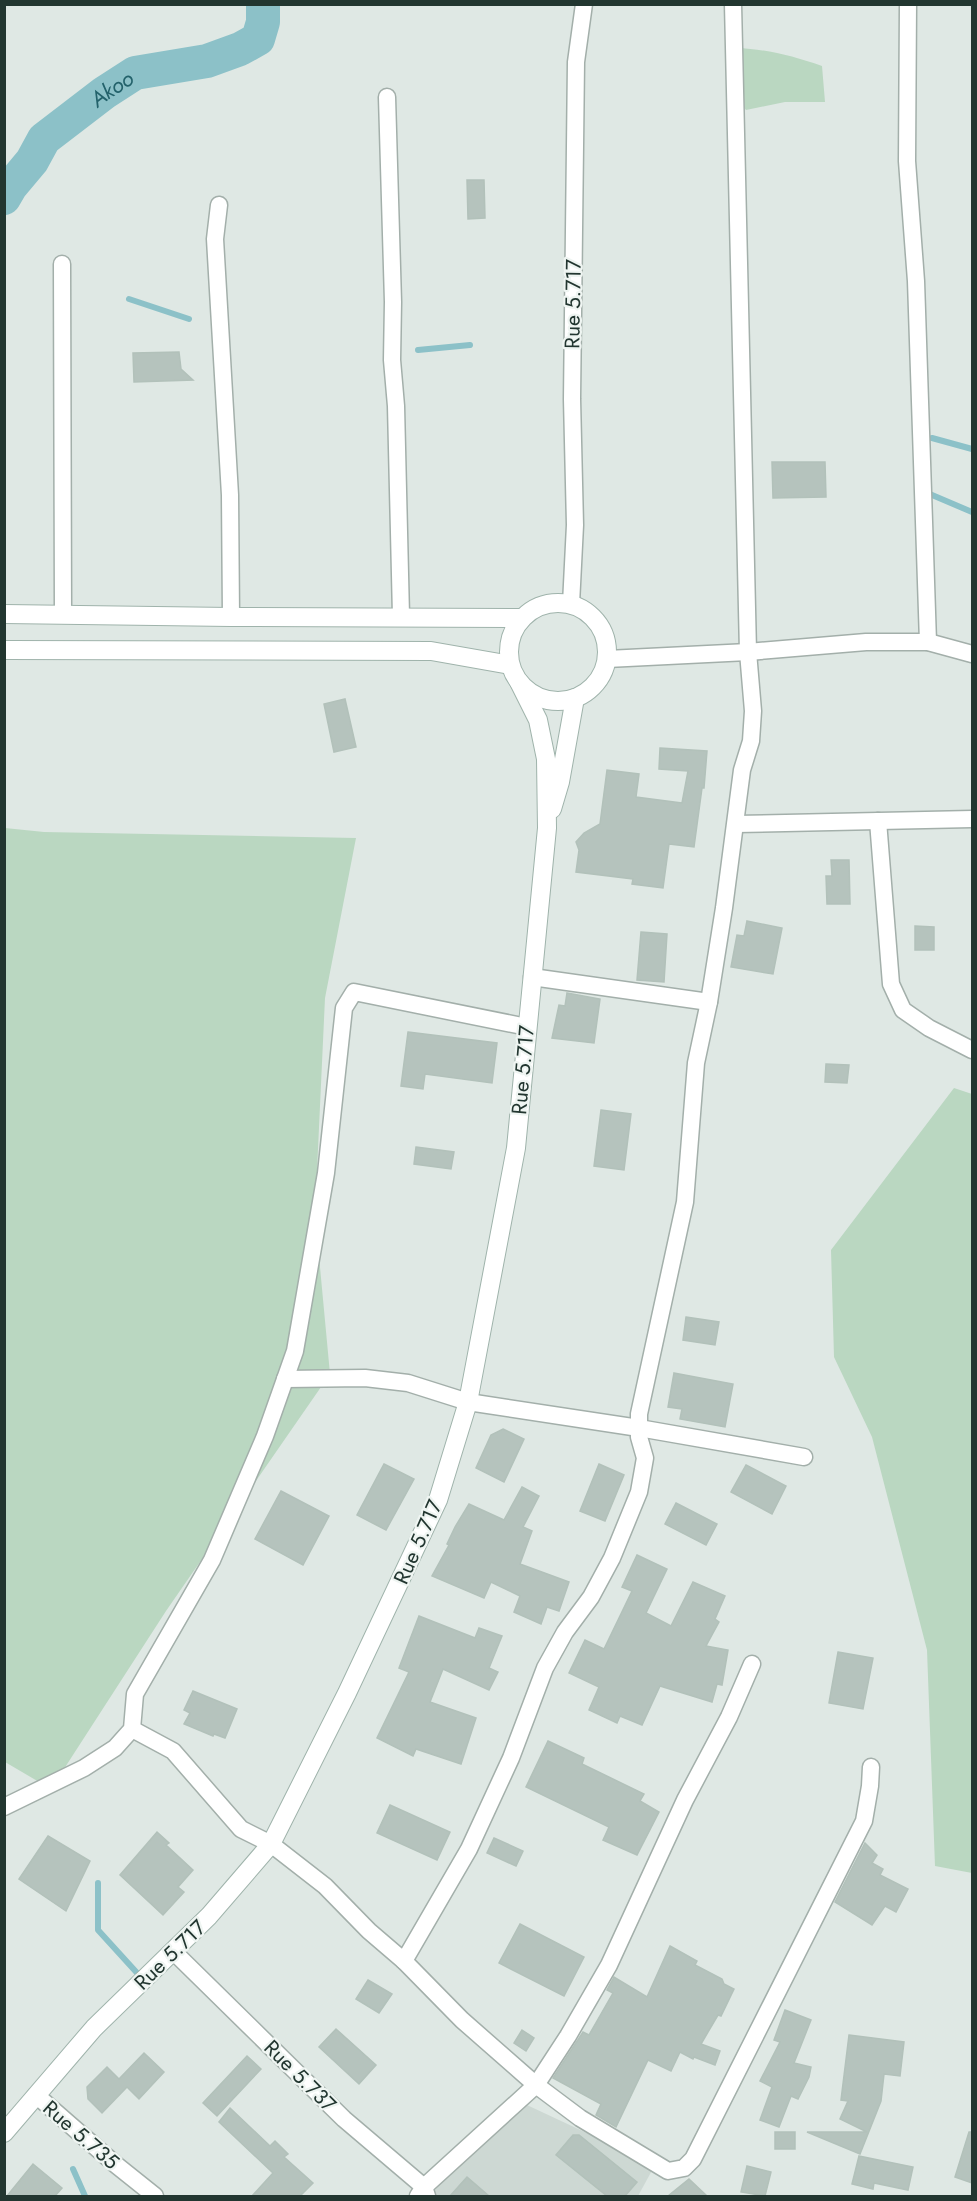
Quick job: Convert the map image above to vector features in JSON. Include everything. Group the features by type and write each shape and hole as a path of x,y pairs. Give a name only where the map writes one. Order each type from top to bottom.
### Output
{"street":[{"name":"Rue 5.717","path":"571,604 574,525 572,399 576,62 584,4"},
{"path":"404,1961 470,1849 511,1758 545,1668 565,1632 591,1597 612,1558 639,1492 645,1458 639,1428 639,1414 685,1202 696,1063 709,1002 736,825 742,770 751,741 753,711 748,652 733,4"},
{"path":"908,4 907,161 916,282 928,642"},
{"path":"387,97 393,302 392,360 396,406 401,616"},
{"path":"219,204 215,238 230,495 231,617"},
{"path":"62,264 63,614"},
{"path":"558,602 571,604 590,614 603,630 608,644 608,659 597,683 575,698 560,701 544,699 530,693 519,682 510,665 508,649 510,640 522,618 532,609 558,602"},
{"path":"4,614 522,618"},
{"path":"608,659 748,652 866,642 928,642 972,654"},
{"path":"4,650 431,651 510,665"},
{"name":"Rue 5.717","path":"4,2133 94,2028 209,1916 271,1844 347,1693 438,1500 468,1402 516,1148 547,828 546,759 538,720 519,682"},
{"name":"Rue 5.717","path":"547,828 560,782 575,698"},
{"path":"736,825 972,819"},
{"path":"878,821 891,984 903,1010 929,1028 972,1050"},
{"path":"532,976 709,1002"},
{"path":"4,1807 84,1768 116,1748 132,1729 135,1694 212,1560 265,1436 295,1351 326,1173 344,1008 354,992 527,1027"},
{"path":"285,1379 365,1378 408,1383 468,1402 639,1428 804,1457"},
{"path":"423,2193 536,2085 568,2036 609,1965 685,1800 729,1717 752,1664"},
{"path":"132,1729 173,1751 241,1829 271,1844 325,1886 462,2020 536,2085 580,2118 668,2171 684,2168 693,2159 864,1821 871,1767"},
{"name":"Rue 5.737","path":"174,1952 423,2193"},
{"name":"Rue 5.735","path":"36,2095 114,2164 155,2196"}],"shaded area":[{"path":"512,2098 655,2165 638,2196 430,2196"}],"green space":[{"path":"736,48 780,54 822,66 825,102 785,102 746,110 741,104"},
{"path":"5,828 44,832 356,838 325,998 315,1214 330,1374 166,1611 51,1789 5,1762"},
{"path":"954,1088 972,1094 972,1873 935,1866 927,1650 872,1437 834,1357 831,1250"}],"building":[{"path":"467,180 484,180 485,218 468,219"},
{"path":"179,352 181,369 193,380 134,382 133,353"},
{"path":"772,462 825,462 826,497 773,498"},
{"path":"345,699 356,747 334,752 324,704"},
{"path":"660,748 707,751 704,788 702,788 694,847 669,844 663,888 632,884 633,879 576,872 579,850 576,842 584,833 600,824 607,770 639,774 636,797 682,803 688,771 659,769"},
{"path":"831,860 849,860 850,904 827,904 826,876 832,876"},
{"path":"747,921 782,928 773,974 731,967 737,935 744,936"},
{"path":"915,926 934,927 934,950 915,950"},
{"path":"641,932 667,934 664,982 637,980"},
{"path":"567,993 600,999 594,1043 552,1038 559,1005 565,1006"},
{"path":"408,1032 497,1043 492,1083 425,1074 423,1089 401,1086"},
{"path":"826,1064 849,1065 847,1083 825,1082"},
{"path":"601,1110 631,1114 624,1170 594,1166"},
{"path":"416,1147 454,1152 451,1169 414,1164"},
{"path":"686,1317 719,1322 715,1345 683,1340"},
{"path":"674,1373 733,1384 725,1427 680,1419 682,1409 668,1407"},
{"path":"503,1429 524,1439 504,1482 476,1468 491,1435"},
{"path":"384,1464 414,1479 386,1530 357,1515"},
{"path":"599,1464 624,1475 605,1521 580,1511"},
{"path":"746,1465 786,1486 772,1514 731,1492"},
{"path":"522,1487 539,1496 523,1527 532,1531 520,1564 569,1582 559,1611 547,1607 541,1624 514,1612 520,1596 491,1582 484,1598 432,1576 449,1545 447,1544 455,1527 469,1504 504,1520"},
{"path":"281,1491 329,1516 303,1565 255,1539"},
{"path":"676,1503 717,1524 706,1545 665,1524"},
{"path":"637,1555 667,1569 646,1613 671,1626 693,1582 725,1596 715,1619 719,1622 706,1646 728,1650 722,1685 717,1684 712,1702 660,1686 642,1725 620,1716 617,1723 589,1710 599,1687 569,1673 585,1640 604,1649 632,1591 622,1587"},
{"path":"419,1616 475,1638 479,1628 502,1636 489,1668 498,1672 489,1690 443,1669 430,1702 476,1718 461,1764 416,1749 413,1756 377,1738 409,1672 399,1668"},
{"path":"838,1652 873,1658 863,1709 829,1703"},
{"path":"193,1691 237,1709 225,1738 214,1734 213,1736 184,1724 190,1713 184,1710"},
{"path":"548,1741 584,1758 582,1764 644,1794 640,1801 659,1812 637,1855 603,1840 609,1827 526,1787"},
{"path":"390,1805 450,1832 437,1860 377,1833"},
{"path":"157,1832 169,1843 166,1845 193,1870 178,1887 184,1892 163,1915 120,1875"},
{"path":"48,1836 90,1861 66,1911 19,1879"},
{"path":"494,1838 523,1851 516,1866 487,1853"},
{"path":"865,1843 877,1855 872,1863 883,1869 880,1875 908,1889 896,1912 885,1906 872,1925 835,1902"},
{"path":"520,1924 584,1957 564,1996 499,1963"},
{"path":"670,1946 697,1961 695,1965 722,1979 724,1984 734,1989 721,2016 718,2015 701,2044 720,2051 715,2065 694,2057 693,2059 680,2052 671,2071 648,2060 616,2127 596,2115 601,2104 553,2078 583,2032 589,2035 613,1993 607,1990 614,1977 647,1997"},
{"path":"368,1980 392,1994 379,2013 356,1999"},
{"path":"785,2010 811,2020 794,2063 811,2067 809,2077 798,2099 791,2096 779,2127 760,2120 772,2087 760,2081 780,2042 774,2040"},
{"path":"336,2029 376,2065 359,2084 319,2047"},
{"path":"522,2030 534,2038 526,2051 514,2043"},
{"path":"849,2035 904,2042 900,2076 884,2074 881,2101 860,2154 807,2132 867,2132 840,2119 848,2101 841,2100"},
{"path":"144,2053 164,2072 139,2099 127,2087 102,2113 88,2099 87,2087 107,2067 119,2079"},
{"path":"247,2056 261,2069 217,2116 203,2103"},
{"path":"230,2108 270,2146 275,2141 288,2154 284,2157 313,2183 300,2196 252,2196 273,2173 219,2122"},
{"path":"775,2132 795,2132 795,2149 775,2149"},
{"path":"969,2132 972,2132 972,2183 955,2177"},
{"path":"573,2135 579,2135 637,2182 625,2196 607,2196 556,2155"},
{"path":"859,2156 913,2167 908,2190 874,2183 873,2189 852,2184"},
{"path":"33,2164 62,2188 55,2196 7,2196"},
{"path":"747,2166 771,2172 765,2196 741,2192"},
{"path":"467,2177 489,2196 450,2196"},
{"path":"689,2179 707,2196 668,2196"}],"waterway":[{"name":"Akoo","path":"4,198 32,161 44,139 104,93 135,73 207,61 240,49 258,39 263,22 263,4"},
{"path":"129,299 189,319"},
{"path":"418,350 470,345"},
{"path":"932,438 972,449"},
{"path":"925,492 972,512"},
{"path":"98,1883 98,1930 138,1974"},
{"path":"73,2169 85,2196"}]}
